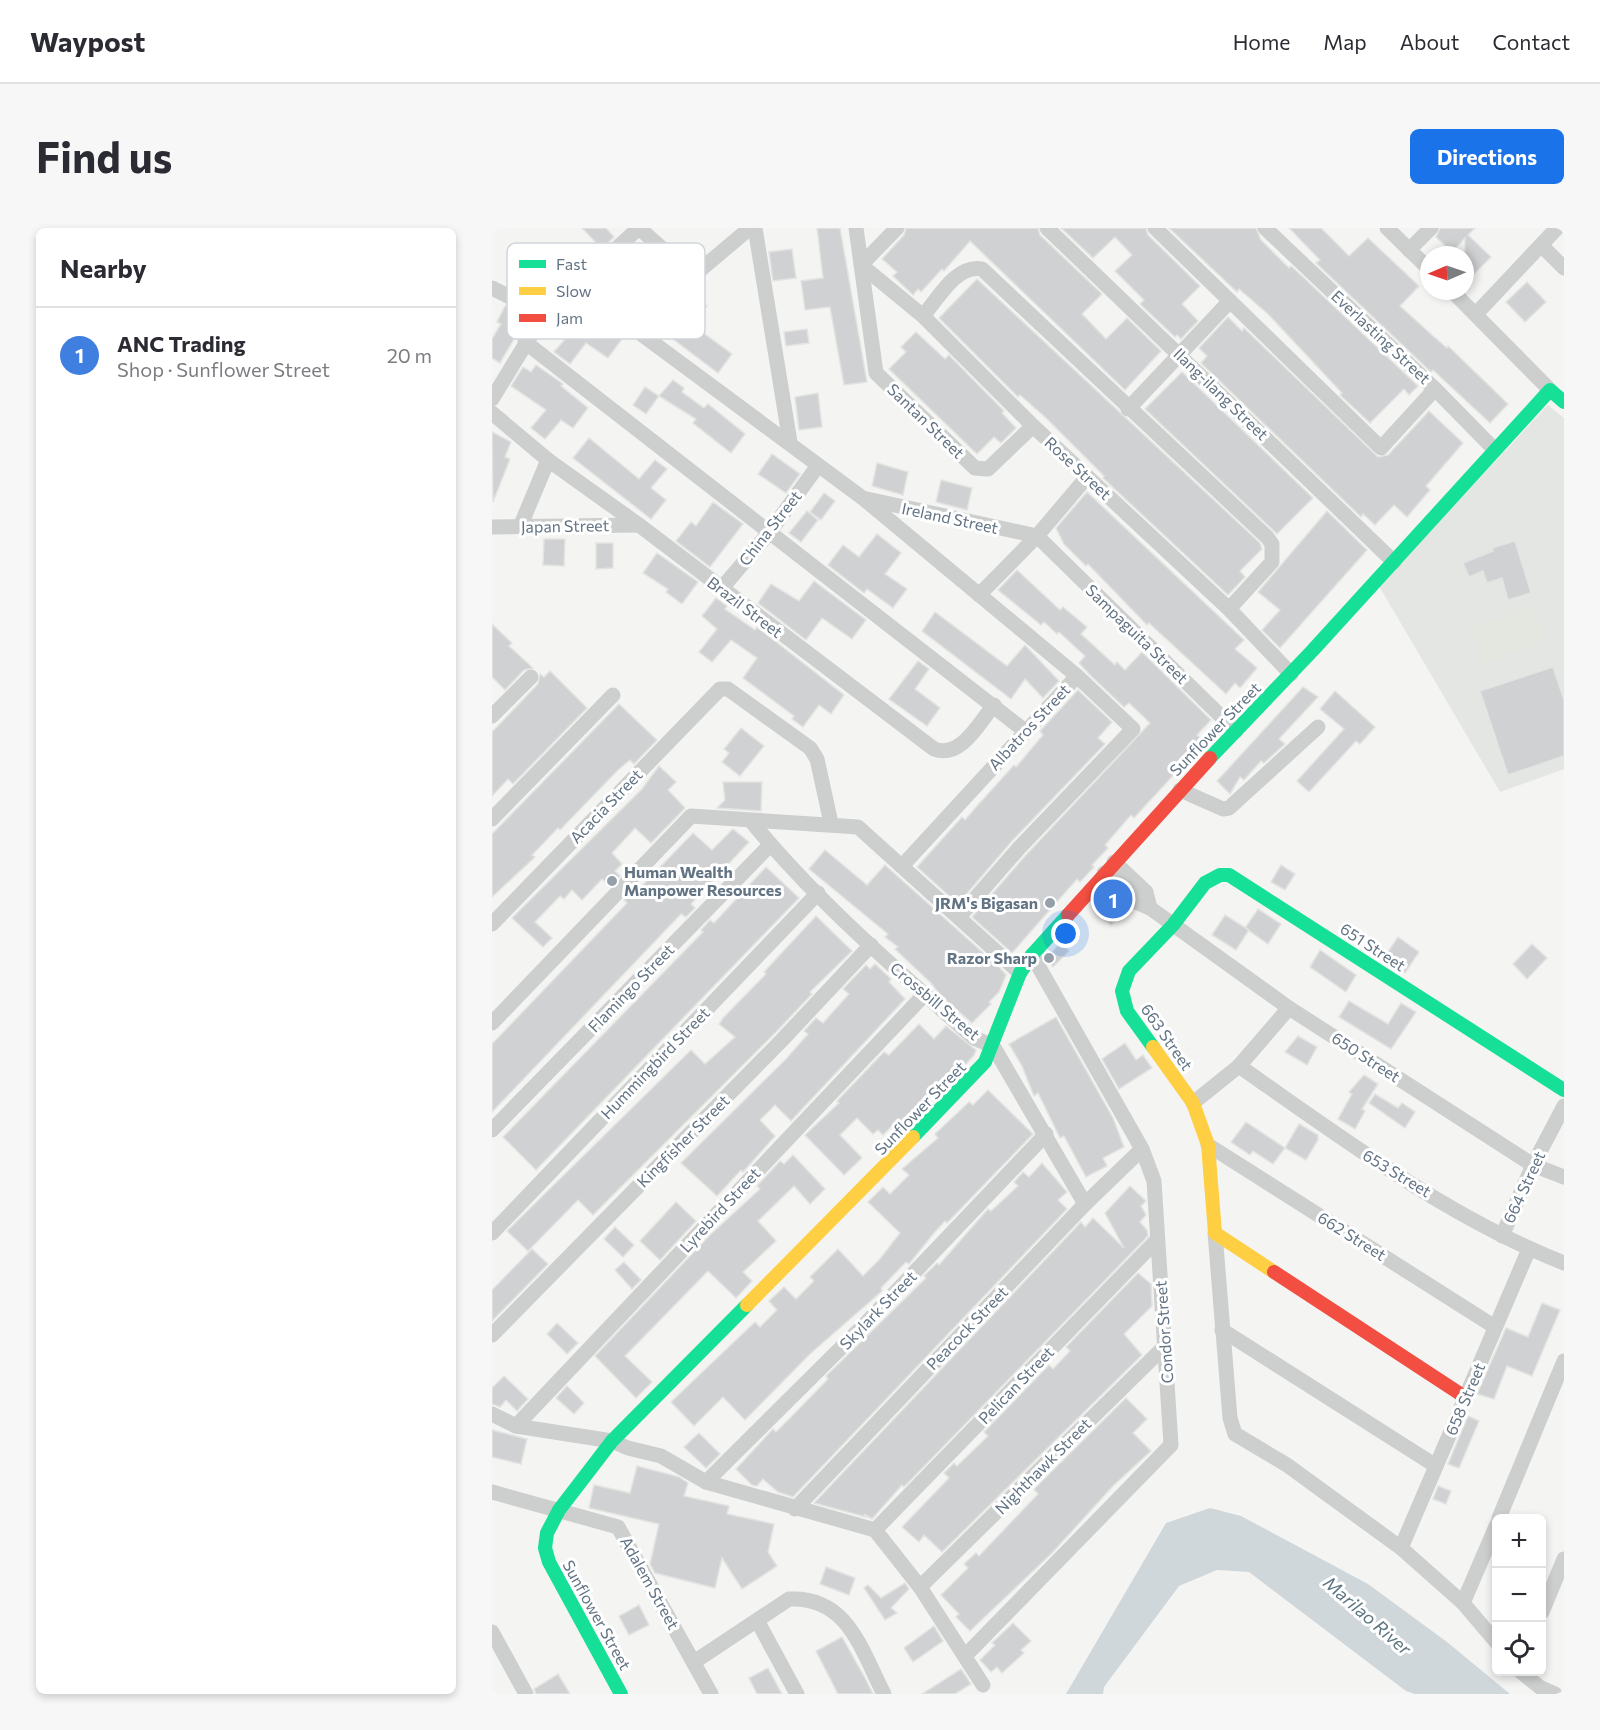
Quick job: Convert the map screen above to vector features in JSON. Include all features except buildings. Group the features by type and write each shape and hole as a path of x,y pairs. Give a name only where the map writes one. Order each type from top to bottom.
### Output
{"main road":[{"path":"1550,390 1564,402"},
{"name":"Sunflower Street","path":"621,1694 549,1562 545,1548 547,1533 559,1510 612,1441 969,1081 985,1062 993,1046 1020,973 1032,955 1179,790 1291,674 1550,390"},
{"name":"651 Street","path":"1173,926 1205,883 1220,875 1229,875 1564,1090"},
{"name":"663 Street","path":"1173,926 1129,971 1122,991 1127,1011 1193,1103 1208,1145 1215,1233"},
{"path":"1215,1233 1465,1397"}],"street":[{"path":"622,243 639,228 656,243"},
{"path":"705,266 750,228"},
{"path":"755,228 790,442"},
{"name":"Santan Street","path":"856,228 876,373 975,468 988,469 1033,426"},
{"path":"861,265 897,228"},
{"name":"Ilang-ilang Street","path":"1047,228 1181,354 1394,562"},
{"path":"1155,228 1381,448 1435,389"},
{"name":"Everlasting Street","path":"1265,228 1435,389 1494,449"},
{"path":"1387,228 1420,260"},
{"path":"1409,250 1431,228"},
{"path":"1476,314 1557,228"},
{"path":"1541,245 1564,268"},
{"name":"Rose Street","path":"861,265 923,316 1033,426 1229,609 1291,674"},
{"path":"923,316 959,274 966,270 981,269 1272,544 1274,553 1268,569 1229,609"},
{"path":"492,288 507,296"},
{"path":"1461,300 1550,390"},
{"path":"1128,409 1230,301"},
{"path":"492,399 499,371 527,339"},
{"path":"649,339 790,442 817,467 864,499 1077,676"},
{"path":"525,342 994,705 1025,732"},
{"name":"Brazil Street","path":"492,413 548,460 639,525 934,749 950,752 959,748 994,705"},
{"path":"520,527 548,460"},
{"name":"China Street","path":"721,589 769,533 817,467"},
{"path":"979,595 1037,536 1087,477"},
{"name":"Ireland Street","path":"864,499 1037,536"},
{"name":"Japan Street","path":"492,527 639,525"},
{"name":"Sampaguita Street","path":"1037,536 1236,731"},
{"path":"492,716 531,676"},
{"name":"Albatros Street","path":"903,865 1077,676 1133,729 1019,848 959,917"},
{"name":"Acacia Street","path":"492,924 720,689 728,689 810,748 818,759 831,823"},
{"path":"492,819 613,695"},
{"path":"1179,790 1223,809 1229,808 1318,727"},
{"path":"492,1023 688,817 858,826 1020,973"},
{"name":"Crossbill Street","path":"751,821 770,845 871,945 974,1038 993,1046 1085,1204"},
{"name":"Flamingo Street","path":"492,1130 770,845"},
{"name":"650 Street","path":"1109,868 1136,902 1150,908 1289,1008 1533,1166 1564,1177"},
{"name":"Hummingbird Street","path":"492,1233 818,893"},
{"name":"Kingfisher Street","path":"492,1335 782,1040 871,945"},
{"name":"Condor Street","path":"965,1656 1171,1445 1166,1345 1156,1241 1154,1181 1142,1149 1032,955"},
{"name":"Lyrebird Street","path":"516,1426 924,994"},
{"path":"1193,1103 1239,1066 1289,1008"},
{"name":"653 Street","path":"1239,1066 1356,1148 1502,1236 1564,1263"},
{"name":"664 Street","path":"1502,1236 1533,1166 1564,1106"},
{"name":"Skylark Street","path":"706,1482 876,1313 1046,1134"},
{"name":"662 Street","path":"1208,1145 1495,1327"},
{"name":"Peacock Street","path":"795,1509 1085,1204 1142,1149"},
{"path":"1215,1233 1230,1418 1235,1434 1287,1465 1401,1548 1464,1603 1492,1637"},
{"name":"Pelican Street","path":"875,1530 1156,1241"},
{"name":"658 Street","path":"1401,1548 1529,1249"},
{"path":"1222,1330 1436,1466"},
{"name":"Nighthawk Street","path":"920,1587 1166,1345"},
{"path":"1501,1514 1564,1361"},
{"path":"492,1414 516,1426 612,1441 628,1448 662,1456 706,1482 875,1530 920,1587 984,1685"},
{"name":"Adalem Street","path":"492,1492 618,1527 711,1694"},
{"path":"1464,1603 1492,1536"},
{"path":"1546,1602 1564,1559"},
{"path":"694,1662 758,1622 789,1599 808,1598 827,1606 845,1619 884,1694"},
{"path":"758,1622 797,1694"},
{"path":"492,1632 526,1694"},
{"path":"1527,1676 1541,1688 1555,1694"}],"shaded area":[{"path":"1548,405 1564,418 1564,769 1500,792 1379,586"},
{"path":"1534,606 1546,640 1483,663 1471,628"}],"water":[{"name":"Marilao River","path":"1210,1508 1241,1516 1368,1584 1447,1642 1510,1694 1415,1694 1406,1691 1249,1572 1217,1570 1179,1586 1104,1687 1103,1694 1066,1694 1166,1523"}],"traffic: fast":[{"path":"1210,758 1313,650 1550,390 1564,402"},
{"path":"1153,1047 1127,1011 1122,991 1129,971 1173,925 1205,883 1220,875 1229,875 1564,1090"},
{"path":"913,1137 985,1062 1020,973 1032,955 1068,915"},
{"path":"621,1694 549,1562 545,1548 547,1533 559,1510 612,1441 747,1305"}],"traffic: slow":[{"path":"1153,1047 1193,1103 1208,1145 1215,1233 1274,1272"},
{"path":"747,1305 913,1137"}],"traffic: jam":[{"path":"1068,915 1210,758"},
{"path":"1274,1272 1465,1397"}],"place":[{"name":"Human Wealth Manpower Resources","path":"612,881"},
{"name":"ANC Trading","path":"1113,899"},
{"name":"JRM's Bigasan","path":"1050,903"},
{"name":"Razor Sharp","path":"1049,958"}]}
